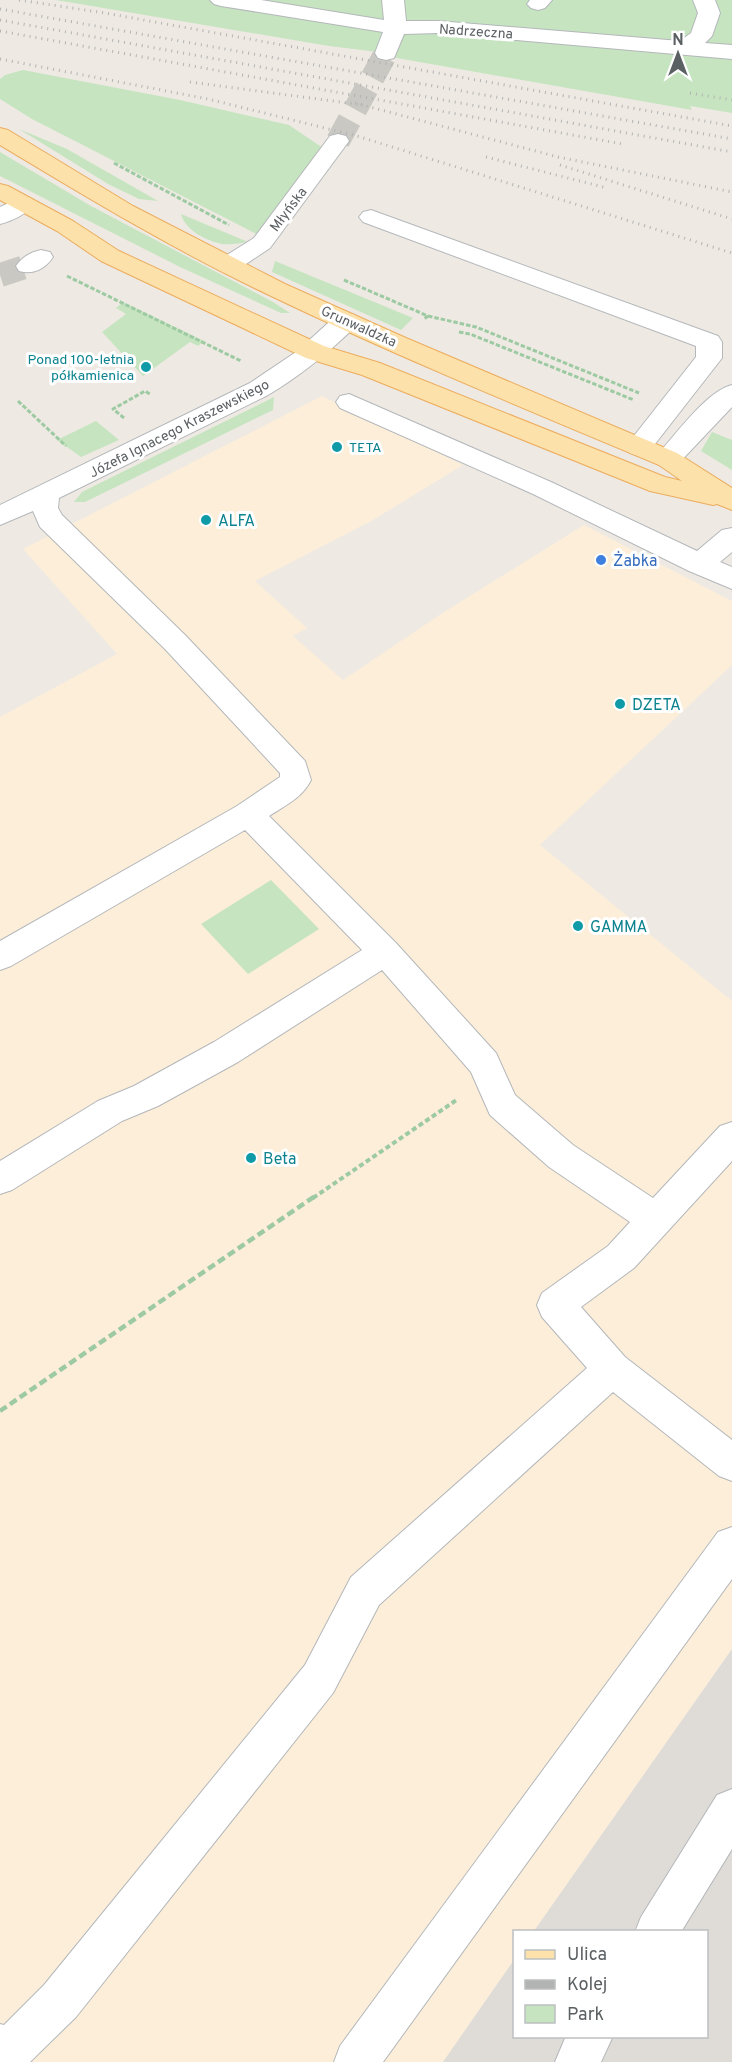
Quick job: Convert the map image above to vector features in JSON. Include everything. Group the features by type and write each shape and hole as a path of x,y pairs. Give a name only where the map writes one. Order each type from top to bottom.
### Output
{"main road":[{"name":"Grunwaldzka","path":"0,135 125,211 228,265 346,321 668,459 729,500"},
{"name":"Grunwaldzka","path":"0,191 65,226 110,256 315,352 371,369 659,485 729,500"}],"street":[{"name":"Nadrzeczna","path":"221,0 396,28 438,27 732,52"},
{"path":"386,53 396,28 393,0"},
{"path":"685,48 701,36 710,13 704,0"},
{"name":"Młyńska","path":"228,265 262,243 338,141"},
{"path":"0,217 22,204"},
{"path":"371,217 709,342 709,358 639,447"},
{"name":"Józefa Ignacego Kraszewskiego","path":"0,516 259,389 315,352 346,321"},
{"path":"668,459 705,418 732,393"},
{"path":"349,402 542,488 732,579"},
{"path":"0,957 248,814 288,789 296,780 294,769 175,642 50,520 45,508 46,494"},
{"path":"699,564 732,537"},
{"path":"248,814 385,952 484,1062 502,1105 561,1156 656,1220"},
{"path":"0,1179 110,1111 146,1096 226,1052 385,952"},
{"path":"732,1137 621,1257 555,1305 612,1369 732,1463"},
{"path":"0,2046 5,2055 60,2001 312,1688 319,1679 365,1591 612,1369"},
{"path":"356,2062 732,1546"},
{"path":"657,1930 732,1810"},
{"path":"577,2062 590,2038"}],"path":[{"path":"110,161 262,243"},
{"path":"35,261 204,341 249,365"},
{"path":"335,277 428,316 476,327 670,410"},
{"path":"428,316 423,320 429,322"},
{"path":"459,332 470,334 670,410"},
{"path":"130,424 113,409 145,391 151,395"},
{"path":"18,401 57,440 73,452"}],"shaded area":[{"path":"322,396 463,465 373,520 255,581 307,628 293,636 343,680 441,614 584,525 732,601 732,665 540,845 732,1001 732,1649 535,1930 513,1930 513,1961 443,2062 0,2062 0,717 117,654 23,549"},
{"path":"732,1649 732,2062 443,2062 513,1961 513,2038 708,2038 708,1930 535,1930"}],"green space":[{"path":"56,0 732,0 732,113 690,106 692,110 391,57 386,53 329,46"},
{"path":"23,70 180,100 289,125 326,150 272,242 32,119 0,99 0,79 5,75"},
{"path":"19,129 67,149 158,201 139,199 108,184"},
{"path":"0,152 91,206 290,313 281,313 180,267 0,176"},
{"path":"181,214 248,242 225,244 206,239 186,224"},
{"path":"275,261 413,318 401,330 272,272"},
{"path":"123,302 204,341 198,346 190,342 143,376 102,332 126,314 116,308"},
{"path":"274,397 273,410 85,502 74,502 82,492"},
{"path":"96,421 119,440 81,457 57,440"},
{"path":"712,432 732,440 732,470 701,451"},
{"path":"271,880 319,929 248,974 201,924"}],"tunnel":[{"path":"338,141 386,53"},
{"path":"0,275 28,266"}],"railway":[{"path":"19,0 105,13 732,126"},
{"path":"0,9 732,139"},
{"path":"0,20 732,152"},
{"path":"0,31 622,144"},
{"path":"0,59 208,99 357,136 732,253"},
{"path":"190,82 362,105"},
{"path":"690,93 732,100"},
{"path":"355,103 362,105"},
{"path":"362,105 558,157 732,192"},
{"path":"486,157 607,188"},
{"path":"560,165 732,219"}],"place":[{"name":"Ponad 100-letnia półkamienica","path":"146,367"},
{"name":"TETA","path":"337,447"},
{"name":"ALFA","path":"206,520"},
{"name":"Żabka","path":"601,560"},
{"name":"DZETA","path":"620,704"},
{"name":"GAMMA","path":"578,926"},
{"name":"Beta","path":"251,1158"}]}
